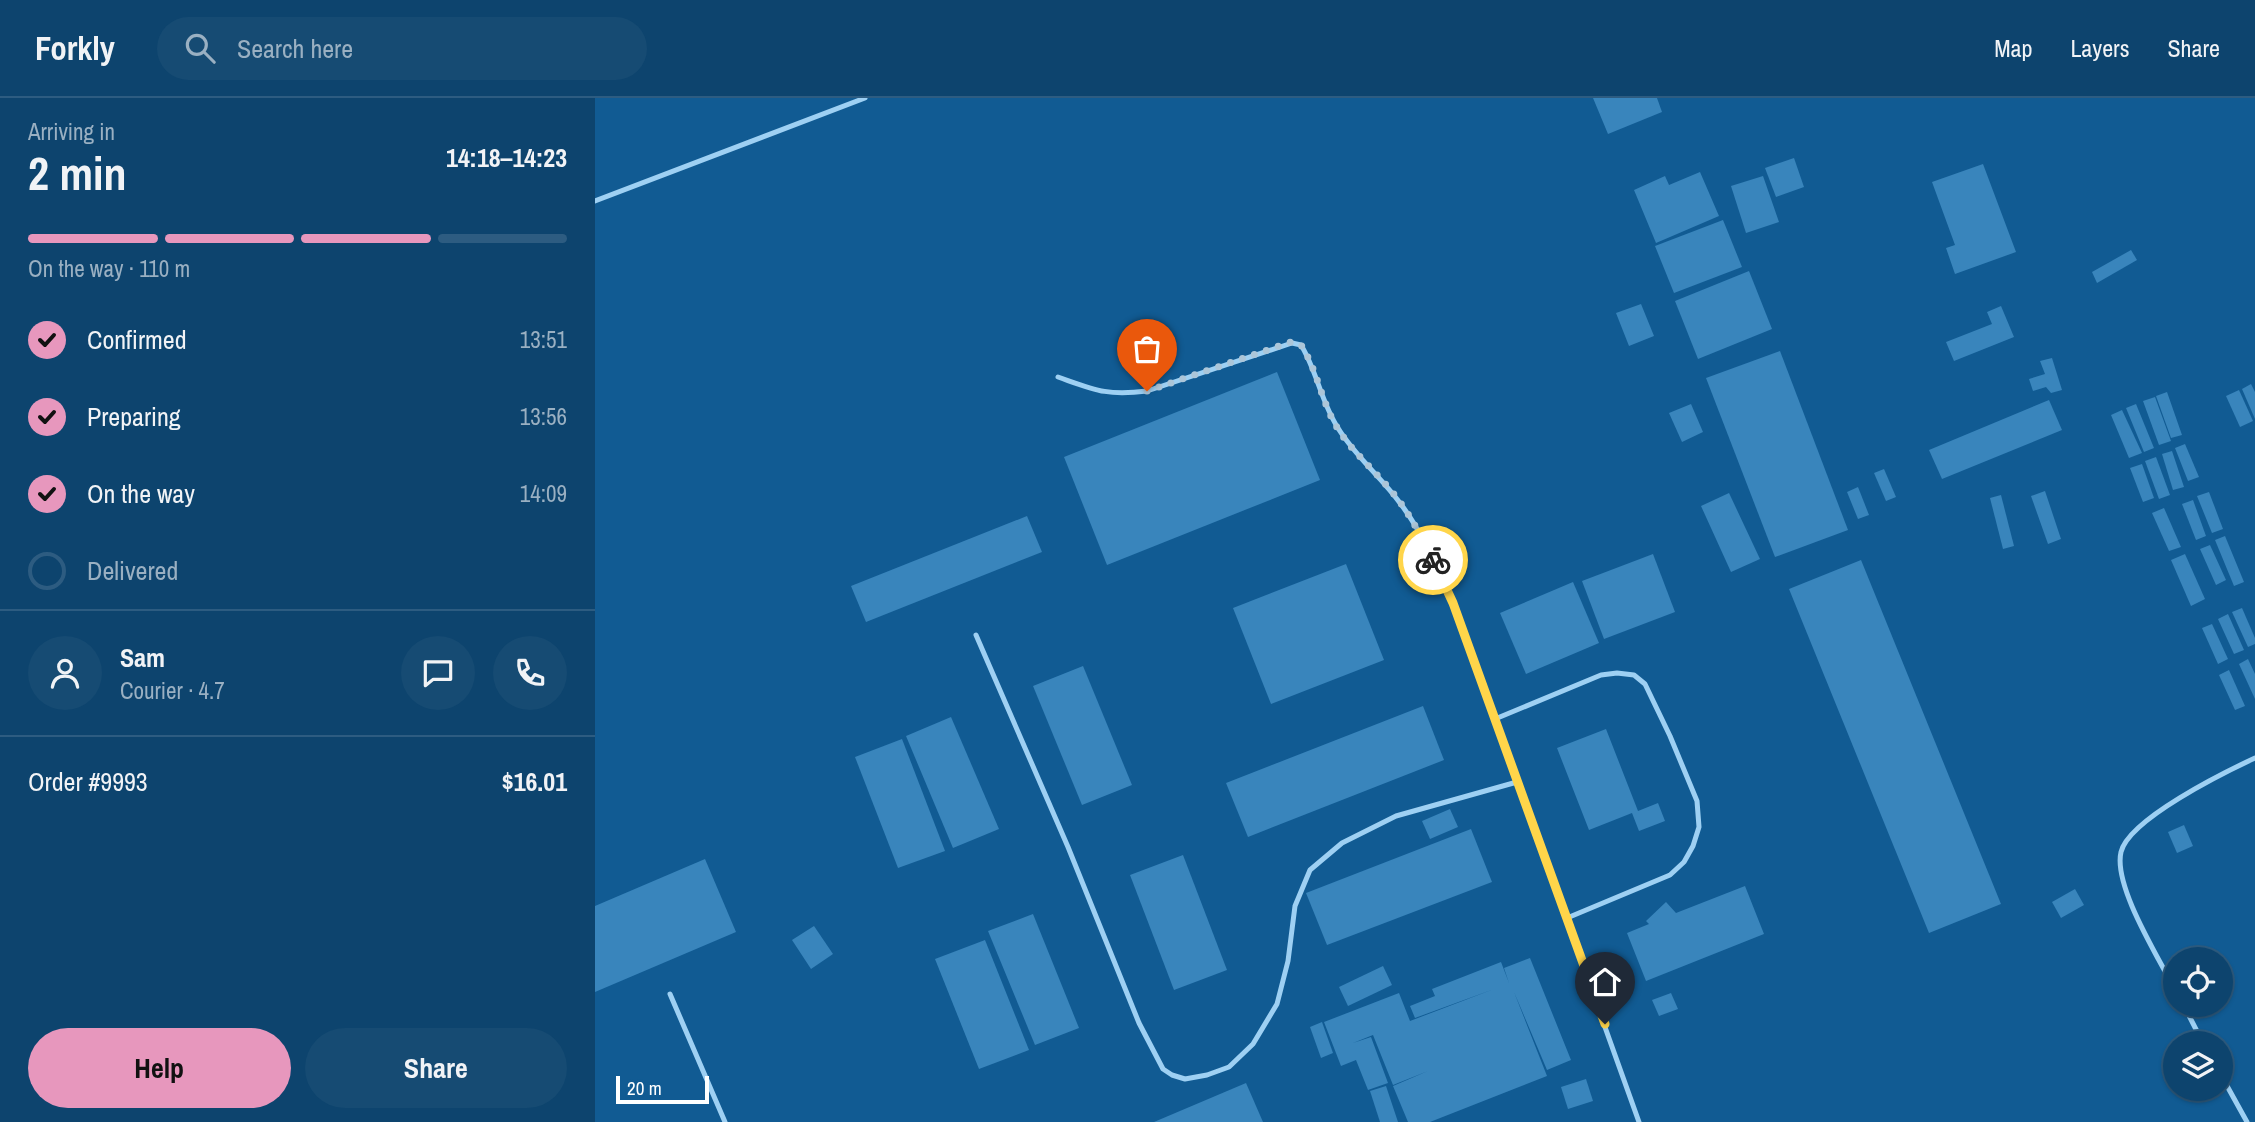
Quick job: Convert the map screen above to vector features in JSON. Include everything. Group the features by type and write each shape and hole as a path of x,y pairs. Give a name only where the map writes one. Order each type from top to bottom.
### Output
{"lane":[{"path":"595,201 865,98"},
{"path":"1058,377 1103,393 1147,391 1291,342 1301,345 1338,429 1387,486 1417,528 1453,603 1639,1122"},
{"path":"976,635 1068,847 1139,1023 1163,1069 1185,1079 1229,1067 1253,1044 1277,1004 1288,961 1295,906 1310,870 1342,843 1396,817 1517,782"},
{"path":"1495,719 1601,675 1634,675 1645,684 1697,802 1699,827 1693,846 1684,862 1670,875 1567,918"},
{"path":"2163,966 2132,905 2121,876 2121,850 2140,824 2207,780 2255,758"},
{"path":"670,994 725,1122"},
{"path":"2233,1097 2247,1122"}],"building":[{"path":"1593,98 1657,98 1662,112 1608,134"},
{"path":"1794,158 1804,187 1776,197 1765,168"},
{"path":"1983,164 2016,252 1955,274 1946,248 1955,245 1932,182"},
{"path":"1700,172 1719,216 1656,243 1634,190 1665,176 1669,185"},
{"path":"1763,176 1779,222 1746,233 1731,186"},
{"path":"1723,220 1742,267 1674,293 1655,246"},
{"path":"2131,250 2137,260 2097,283 2092,272"},
{"path":"1749,271 1772,329 1698,359 1675,301"},
{"path":"1641,304 1654,336 1629,346 1616,313"},
{"path":"2001,306 2014,337 1954,361 1946,342 1992,324 1987,312"},
{"path":"1780,351 1848,530 1775,557 1706,378"},
{"path":"2052,358 2062,390 2051,393 2046,387 2033,391 2029,379 2045,374 2040,361"},
{"path":"1277,372 1320,480 1107,565 1064,457"},
{"path":"2251,384 2255,392 2255,419 2242,389"},
{"path":"2239,390 2253,421 2240,427 2226,396"},
{"path":"2167,392 2182,435 2171,438 2156,396"},
{"path":"2155,397 2171,441 2159,445 2143,401"},
{"path":"2049,400 2062,430 1942,479 1929,450"},
{"path":"1691,404 1703,432 1682,442 1669,413"},
{"path":"2136,404 2154,448 2144,452 2126,408"},
{"path":"2122,410 2142,453 2129,458 2111,415"},
{"path":"2185,444 2199,477 2188,481 2175,448"},
{"path":"2172,451 2184,487 2173,490 2162,454"},
{"path":"2156,457 2170,495 2159,499 2145,461"},
{"path":"2142,464 2154,498 2143,502 2130,468"},
{"path":"1884,469 1896,497 1886,501 1874,473"},
{"path":"1858,487 1869,515 1858,519 1847,492"},
{"path":"2045,491 2061,539 2048,544 2031,496"},
{"path":"2209,492 2223,529 2212,533 2197,496"},
{"path":"1729,493 1760,559 1731,572 1701,506"},
{"path":"2001,495 2014,546 2003,549 1990,498"},
{"path":"2193,500 2206,536 2196,540 2182,504"},
{"path":"2164,508 2181,547 2169,551 2152,513"},
{"path":"1027,516 1042,552 866,622 851,586"},
{"path":"2225,536 2244,582 2234,586 2215,540"},
{"path":"2210,545 2226,580 2216,585 2200,549"},
{"path":"1653,554 1675,612 1604,639 1582,581"},
{"path":"2185,554 2205,599 2191,606 2171,560"},
{"path":"1861,560 2001,904 1929,933 1789,589"},
{"path":"1346,564 1384,660 1271,704 1233,608"},
{"path":"1573,582 1599,643 1526,674 1500,613"},
{"path":"2242,608 2255,638 2255,644 2248,647 2232,612"},
{"path":"2228,614 2244,650 2234,654 2218,619"},
{"path":"2212,624 2228,659 2218,664 2202,628"},
{"path":"2248,659 2255,674 2255,699 2239,664"},
{"path":"1083,666 1132,785 1082,805 1033,686"},
{"path":"2229,670 2245,706 2235,710 2219,675"},
{"path":"1423,706 1444,760 1248,837 1226,783"},
{"path":"951,717 999,829 953,848 906,736"},
{"path":"1606,729 1638,811 1658,803 1665,821 1639,831 1632,813 1589,830 1557,748"},
{"path":"902,739 945,851 898,868 855,757"},
{"path":"1450,809 1458,827 1430,839 1422,821"},
{"path":"2184,825 2193,846 2177,853 2168,832"},
{"path":"1471,829 1492,882 1327,945 1306,893"},
{"path":"1183,855 1227,970 1174,990 1130,875"},
{"path":"705,859 736,932 595,992 595,906"},
{"path":"1745,886 1764,934 1646,981 1627,933 1649,924 1646,921 1666,902 1676,913"},
{"path":"2075,889 2084,905 2061,918 2052,902"},
{"path":"1033,914 1079,1028 1035,1045 988,931"},
{"path":"814,926 833,954 811,969 792,940"},
{"path":"985,940 1029,1050 979,1069 935,959"},
{"path":"1530,958 1571,1060 1547,1070 1514,992 1547,1076 1430,1122 1408,1122 1393,1086 1428,1071 1393,1085 1373,1035 1353,1043 1371,1037 1388,1083 1368,1090 1356,1060 1341,1066 1324,1022 1399,993 1410,1021 1494,989 1415,1018 1410,1006 1435,996 1432,989 1501,962 1509,983 1504,968"},
{"path":"1383,966 1392,985 1348,1006 1339,987"},
{"path":"1671,993 1678,1009 1659,1016 1652,1000"},
{"path":"1322,1022 1333,1053 1321,1058 1310,1027"},
{"path":"1586,1079 1593,1101 1568,1109 1561,1087"},
{"path":"1246,1083 1263,1122 1154,1122"},
{"path":"1386,1086 1398,1122 1380,1122 1370,1091"}],"way so far":[{"path":"1147,391 1296,342 1307,354 1325,404 1338,429 1401,504 1433,560"}],"route":[{"path":"1433,560 1453,603 1605,1024"}]}
